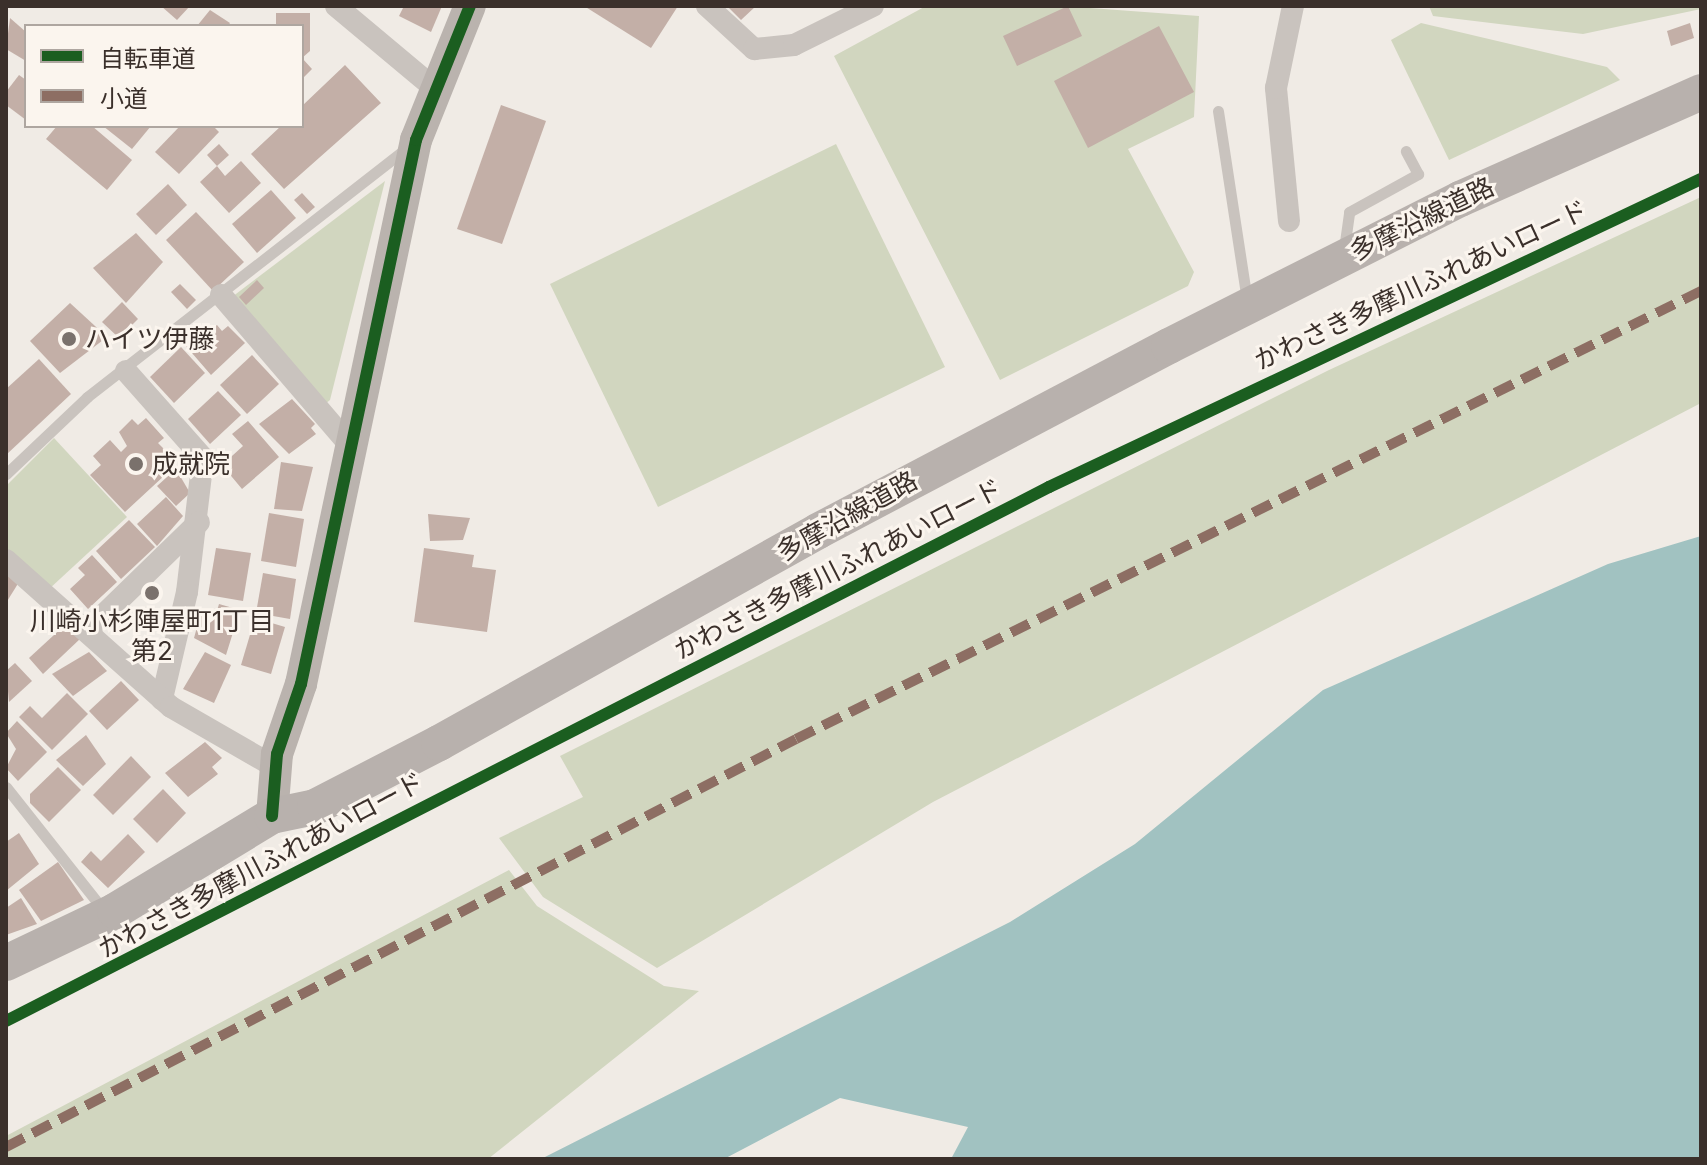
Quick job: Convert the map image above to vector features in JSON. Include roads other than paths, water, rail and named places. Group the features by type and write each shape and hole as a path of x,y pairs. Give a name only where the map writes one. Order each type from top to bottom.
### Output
{"main road":[{"name":"多摩沿線道路","path":"6,963 107,915 272,816 315,807 439,743 888,493 1248,306 1342,258 1701,92"}],"street":[{"path":"336,6 434,88"},
{"path":"272,816 275,767 301,684 348,443 416,140 434,88 470,6"},
{"path":"707,6 754,49 794,45 873,6"},
{"path":"821,32 828,20 824,6"},
{"path":"1289,221 1276,88 1293,6"},
{"path":"221,295 348,443"},
{"path":"126,371 203,458 199,522 162,699"},
{"path":"87,631 199,522"},
{"path":"6,560 162,699 275,767"}],"lane":[{"path":"1218,111 1248,306"},
{"path":"6,474 87,397 126,371 416,140"},
{"path":"1342,258 1349,212 1418,174 1406,151"},
{"path":"6,787 107,915"}],"water":[{"path":"1701,536 1701,1159 951,1159 968,1127 840,1098 724,1159 541,1159 1010,922 1135,844 1323,690 1608,564"}],"place":[{"name":"ハイツ伊藤","path":"69,339"},
{"name":"成就院","path":"136,464"},
{"name":"川崎小杉陣屋町1丁目 第2","path":"152,593"}]}
